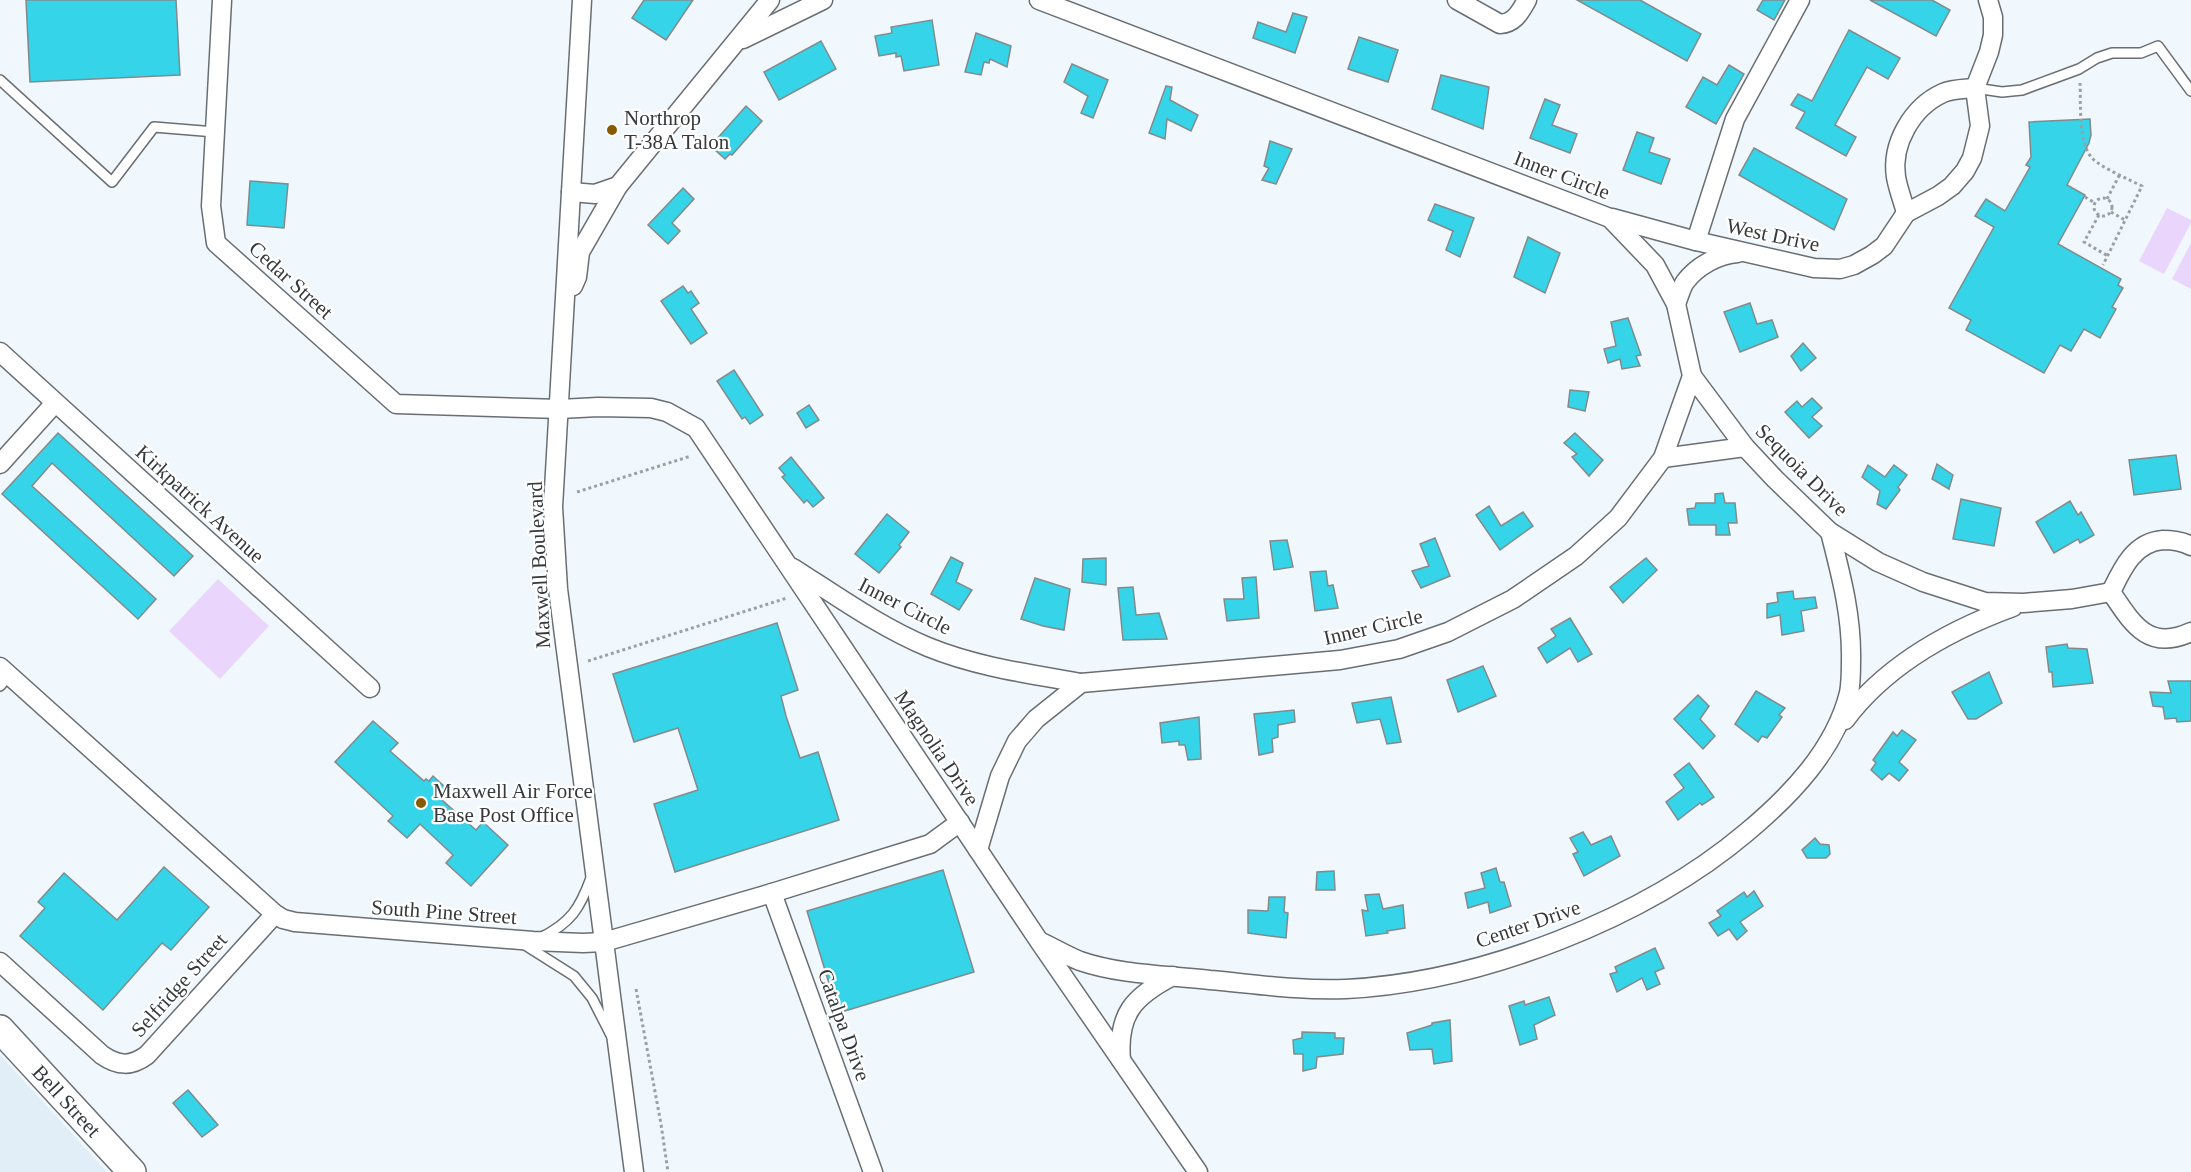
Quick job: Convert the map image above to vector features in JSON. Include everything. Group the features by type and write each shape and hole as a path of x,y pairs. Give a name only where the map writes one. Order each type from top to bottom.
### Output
{"main road":[{"name":"Bell Street","path":"0,1029 132,1172"}],"street":[{"name":"Cedar Street","path":"222,0 211,206 216,243 396,405 560,409 604,407"},
{"name":"Maxwell Boulevard","path":"582,0 554,507 558,589 634,1172"},
{"path":"564,310 577,277 580,252 618,186 770,0"},
{"path":"736,42 823,0"},
{"name":"Inner Circle","path":"786,564 880,624 928,647 988,666 1081,683 1340,660 1399,649 1448,632 1513,599 1576,556 1618,518 1664,458 1692,376 1676,304 1654,265 1610,218 1039,0"},
{"path":"1457,0 1500,24 1515,19 1527,0"},
{"path":"1696,241 1735,119 1800,0"},
{"name":"West Drive","path":"1610,218 1696,241 1814,268 1840,269 1854,265 1872,255 1884,246 1906,213 1952,186 1965,171 1972,158 1980,126 1975,88 1993,35 1993,17 1988,0"},
{"path":"1906,213 1896,176 1898,148 1903,132 1912,117 1929,102 1944,93 1975,88"},
{"path":"571,192 595,194 618,186"},
{"path":"1676,304 1685,283 1713,259 1729,253 1746,253"},
{"name":"Kirkpatrick Avenue","path":"0,352 370,688"},
{"name":"Sequoia Drive","path":"1692,376 1745,447 1830,532 1878,562 1923,582 1976,599 2023,603 2111,592"},
{"path":"0,464 55,403"},
{"name":"Magnolia Drive","path":"604,407 651,408 667,412 696,428 1039,941 1198,1172"},
{"path":"1664,458 1745,447"},
{"name":"Center Drive","path":"1830,532 1846,594 1851,636 1849,692 1831,738"},
{"path":"2191,546 2171,540 2156,541 2145,545 2133,554 2124,566 2111,592 2135,627 2142,632 2165,639 2180,637 2191,632"},
{"name":"Center Drive","path":"1039,941 1080,961 1140,974 1298,989 1346,989 1389,984 1452,973 1525,953 1588,929 1651,898 1711,860 1738,840 1784,799 1802,780 1857,703 1878,684 1920,652 1976,620 2023,603"},
{"name":"South Pine Street","path":"3,676 275,914 283,919 313,924 526,941 604,942 930,844 960,822"},
{"path":"978,850 1000,776 1017,741 1036,719 1081,683"},
{"name":"Catalpa Drive","path":"772,893 873,1172"},
{"name":"Selfridge Street","path":"0,962 102,1055 113,1063 129,1064 147,1055 275,914"},
{"path":"1121,1060 1119,1040 1128,1011 1135,1001 1150,988 1173,976"},
{"name":"Maxwell Boulevard","path":"620,1053 645,1172"}],"lane":[{"path":"1975,88 2002,92 2022,90 2079,69 2097,58 2112,53 2141,53 2158,46 2191,91"},
{"path":"0,80 112,182 154,127 215,132"},
{"path":"526,941 558,928 573,916 583,899 594,870"},
{"path":"526,941 574,976 592,998 620,1053"}],"path":[{"path":"2079,69 2083,139 2087,150 2093,159 2142,186 2103,266"},
{"path":"2107,199 2120,174"},
{"path":"2085,197 2095,203"},
{"path":"2099,199 2107,199 2112,204 2111,212 2105,216 2099,216 2094,209 2095,203 2099,199"},
{"path":"2111,212 2125,220"},
{"path":"2099,216 2084,242 2108,256"},
{"path":"577,492 691,456"},
{"path":"588,661 787,598"},
{"path":"636,989 662,1125 668,1172"}],"shaded area":[{"path":"2167,208 2191,220 2191,223 2164,274 2139,261"},
{"path":"2191,243 2191,289 2172,279"},
{"path":"218,579 269,626 220,679 169,631"},
{"path":"0,1055 107,1172 0,1172"}],"building":[{"path":"26,0 176,0 180,75 30,82"},
{"path":"644,0 693,0 666,40 632,18"},
{"path":"1577,0 1640,0 1701,34 1687,61"},
{"path":"1763,0 1785,0 1774,20 1757,10"},
{"path":"1870,0 1932,0 1950,10 1936,36"},
{"path":"1293,13 1307,17 1295,53 1253,38 1258,22 1286,32"},
{"path":"932,20 939,65 904,71 901,56 896,57 896,53 879,56 875,36 892,33 891,27"},
{"path":"1849,30 1900,58 1888,79 1867,67 1835,125 1856,137 1846,156 1796,128 1805,112 1791,105 1798,94 1812,101"},
{"path":"976,33 1011,46 1007,67 990,59 989,63 984,62 981,75 965,72"},
{"path":"1359,37 1398,50 1388,82 1348,69"},
{"path":"821,41 836,69 779,100 764,72"},
{"path":"1072,64 1108,80 1093,118 1081,113 1088,96 1064,82"},
{"path":"1729,65 1744,74 1716,124 1686,107 1703,77 1717,85"},
{"path":"1441,75 1489,87 1483,129 1432,109"},
{"path":"1166,86 1172,87 1170,100 1198,115 1191,131 1167,119 1165,139 1149,133"},
{"path":"1545,99 1560,105 1552,125 1577,134 1570,153 1530,138"},
{"path":"746,106 762,121 732,155 730,154 725,159 715,150 721,144 716,140"},
{"path":"2090,119 2089,143 2067,185 2085,195 2058,244 2121,279 2118,285 2123,288 2112,307 2116,309 2100,338 2084,329 2071,351 2060,345 2044,373 1966,330 1971,320 1949,308 1994,227 1975,216 1986,199 2005,211 2030,167 2026,165 2031,157 2029,122"},
{"path":"1637,132 1654,138 1649,152 1670,159 1661,184 1623,170"},
{"path":"1270,141 1292,149 1276,184 1262,180 1269,168 1264,166"},
{"path":"1754,148 1847,199 1834,230 1739,175"},
{"path":"250,181 288,184 284,228 247,225"},
{"path":"683,188 694,199 672,223 680,231 668,244 648,225"},
{"path":"1435,204 1474,218 1460,257 1446,250 1453,231 1428,220"},
{"path":"1528,237 1560,253 1545,293 1514,277"},
{"path":"683,286 688,293 691,291 699,303 691,309 707,333 691,344 661,301"},
{"path":"1750,303 1757,324 1772,320 1778,337 1740,352 1724,312"},
{"path":"1628,318 1641,355 1636,356 1640,366 1622,369 1620,359 1608,363 1604,349 1616,346 1611,322"},
{"path":"1803,343 1816,358 1801,371 1791,356"},
{"path":"734,370 763,415 750,424 745,417 742,419 717,381"},
{"path":"1570,390 1589,392 1585,411 1568,407"},
{"path":"1812,398 1822,408 1812,417 1822,426 1809,438 1785,412 1797,401 1802,407"},
{"path":"809,405 819,420 806,428 797,413"},
{"path":"58,433 193,556 174,576 52,463 32,486 156,599 138,619 2,494"},
{"path":"1575,433 1603,460 1589,476 1572,457 1577,454 1564,443"},
{"path":"2176,455 2181,489 2134,495 2129,460"},
{"path":"791,457 824,498 813,507 807,500 804,503 782,477 785,475 779,468"},
{"path":"1937,464 1953,475 1949,489 1932,479"},
{"path":"1868,465 1885,477 1894,465 1907,475 1898,487 1900,490 1886,509 1877,504 1880,491 1862,477"},
{"path":"1723,493 1725,503 1735,503 1737,523 1728,523 1730,535 1716,535 1716,525 1689,525 1687,509 1695,508 1696,503 1715,503 1715,494"},
{"path":"1961,499 2001,508 1994,546 1953,539"},
{"path":"2070,501 2078,515 2081,512 2094,535 2080,543 2078,539 2054,553 2036,522"},
{"path":"1489,506 1501,526 1523,512 1533,526 1500,550 1476,515"},
{"path":"887,514 909,532 899,545 901,547 879,573 855,554"},
{"path":"1435,538 1450,576 1421,588 1412,571 1429,566 1420,544"},
{"path":"1287,540 1293,567 1274,570 1270,541"},
{"path":"951,557 963,563 956,582 972,590 959,610 931,594"},
{"path":"1106,558 1106,585 1082,582 1083,559"},
{"path":"1646,558 1657,570 1623,603 1610,587"},
{"path":"1326,571 1328,586 1333,585 1338,608 1315,611 1310,572"},
{"path":"1256,577 1259,618 1227,621 1224,599 1244,599 1242,578"},
{"path":"1035,578 1070,589 1064,630 1021,619"},
{"path":"1133,587 1136,615 1159,613 1167,639 1123,640 1118,588"},
{"path":"1793,591 1794,599 1815,597 1817,608 1801,611 1804,631 1782,635 1780,615 1767,618 1767,604 1778,602 1777,593"},
{"path":"1570,618 1592,654 1578,662 1570,648 1547,663 1538,648 1556,636 1551,629"},
{"path":"777,623 798,690 781,696 786,716 800,758 818,752 839,820 675,872 654,804 698,790 678,728 634,742 613,674"},
{"path":"2067,644 2068,648 2087,649 2093,683 2053,687 2046,647"},
{"path":"1483,666 1496,696 1458,712 1447,680"},
{"path":"1989,672 2002,703 1976,719 1968,719 1952,692"},
{"path":"2168,681 2191,681 2191,721 2177,722 2176,718 2165,719 2163,707 2153,706 2150,692 2171,693"},
{"path":"1756,691 1785,708 1779,715 1782,717 1767,738 1762,736 1758,742 1735,724"},
{"path":"1698,695 1709,706 1700,719 1715,736 1703,749 1674,719"},
{"path":"1391,697 1401,742 1387,744 1380,719 1357,723 1352,703"},
{"path":"1294,710 1295,722 1278,725 1278,737 1272,739 1273,752 1259,755 1254,714"},
{"path":"1199,717 1201,759 1188,760 1185,745 1179,745 1179,741 1162,743 1160,723"},
{"name":"Maxwell Air Force Base Post Office","path":"373,721 398,743 390,751 424,781 426,779 429,781 433,776 448,790 442,800 476,830 483,822 508,845 471,886 446,863 453,855 420,824 407,838 388,821 393,816 335,762"},
{"path":"1902,730 1916,740 1899,762 1908,770 1899,781 1889,773 1882,780 1871,770 1876,763 1873,760 1893,732 1897,736"},
{"path":"1689,763 1714,797 1702,805 1700,803 1678,820 1666,802 1684,788 1674,775"},
{"path":"1583,832 1591,845 1611,836 1620,856 1584,876 1573,854 1578,852 1570,838"},
{"path":"1815,838 1820,844 1829,845 1830,854 1826,858 1807,858 1802,850"},
{"path":"164,867 209,907 171,950 162,943 103,1010 20,936 45,908 38,902 64,873 117,920"},
{"path":"1496,868 1500,882 1504,882 1511,906 1490,913 1488,902 1468,908 1465,893 1485,888 1481,873"},
{"path":"943,870 974,972 838,1013 807,911"},
{"path":"1334,871 1335,890 1316,890 1317,872"},
{"path":"1754,891 1763,906 1740,922 1747,931 1737,940 1729,929 1718,936 1709,923 1721,916 1717,911 1744,892 1747,897"},
{"path":"1379,894 1383,909 1403,905 1405,928 1366,936 1362,910 1368,911 1365,895"},
{"path":"1269,897 1285,897 1284,912 1288,913 1286,938 1248,933 1248,910 1268,911"},
{"path":"1655,948 1664,968 1655,972 1660,984 1647,990 1642,978 1617,992 1610,974 1617,972 1615,967"},
{"path":"1549,997 1555,1015 1534,1025 1537,1039 1520,1045 1509,1006 1524,1001 1525,1005"},
{"path":"1450,1020 1452,1061 1434,1064 1432,1049 1410,1050 1407,1033 1432,1025 1432,1023"},
{"path":"1302,1032 1335,1033 1335,1038 1344,1038 1343,1054 1317,1057 1316,1068 1303,1071 1303,1054 1294,1054 1293,1040 1302,1038"},
{"path":"188,1090 218,1125 202,1137 173,1103"}],"place":[{"name":"Northrop T-38A Talon","path":"612,130"},
{"name":"Maxwell Air Force Base Post Office","path":"421,803"}]}
